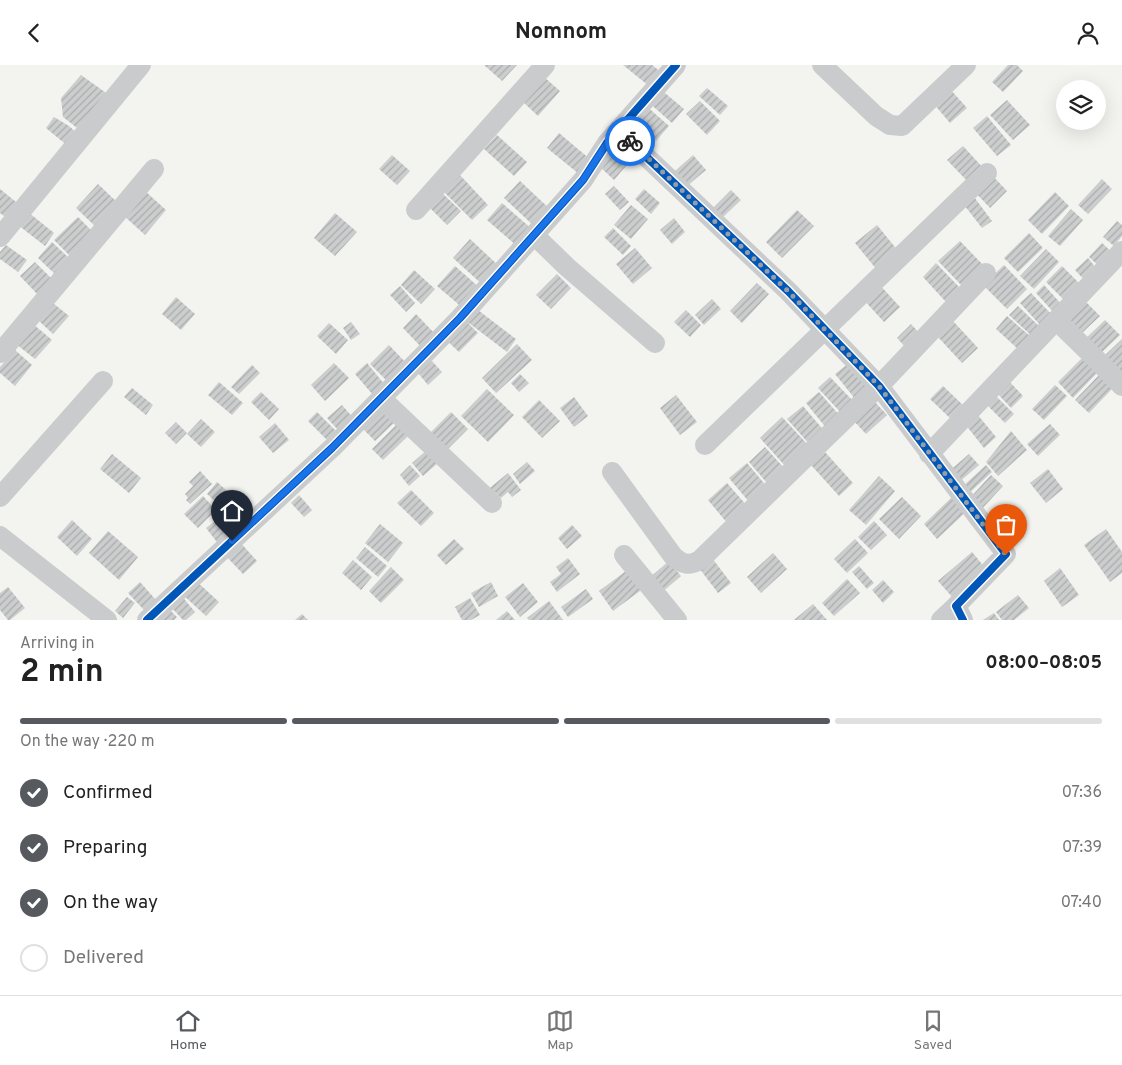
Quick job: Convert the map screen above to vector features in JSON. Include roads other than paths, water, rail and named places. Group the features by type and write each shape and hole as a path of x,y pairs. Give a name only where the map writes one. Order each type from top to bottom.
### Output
{"street":[{"path":"0,237 141,65"},
{"path":"416,210 545,65"},
{"path":"147,620 332,448 460,318 583,180 607,143 676,65"},
{"path":"822,65 876,116 890,125 902,127 966,65"},
{"path":"619,129 788,291 879,386 1006,555 960,613 941,620"},
{"path":"0,353 154,169"},
{"path":"705,445 987,173"},
{"path":"534,235 655,343"},
{"path":"929,454 1122,251"},
{"path":"612,472 673,556 681,563 691,565 700,560 879,386 986,273"},
{"path":"1057,321 1122,386"},
{"path":"0,497 103,381"},
{"path":"381,398 492,503"},
{"path":"0,536 107,620"},
{"path":"624,555 677,620"}]}
